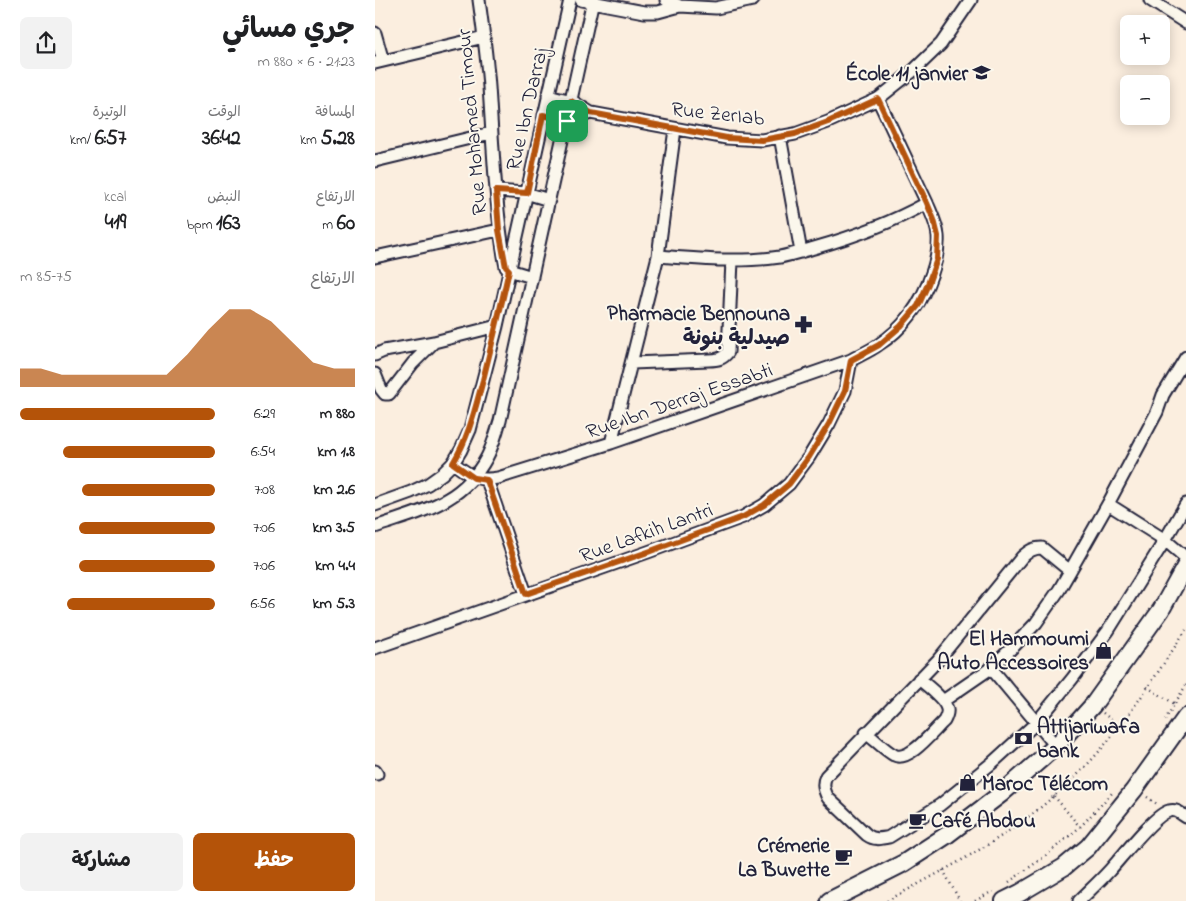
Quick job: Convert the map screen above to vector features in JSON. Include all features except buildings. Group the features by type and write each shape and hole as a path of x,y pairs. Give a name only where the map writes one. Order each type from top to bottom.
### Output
{"main road":[{"path":"829,901 904,863 947,835 1001,794 1056,746 1093,705 1161,610 1186,565"},
{"path":"1001,895 1020,893 1064,867 1088,847 1135,790 1186,717"}],"street":[{"name":"Rue Mohamed Timour","path":"479,0 484,37 499,230 506,267 509,270"},
{"name":"Rue Ibn Darraj","path":"375,505 411,492 428,484 442,474 453,463 470,430 497,326 570,0"},
{"path":"581,0 644,12 658,12 679,6 716,8 753,0"},
{"path":"666,0 679,6"},
{"name":"Rue ZerIab","path":"548,95 571,101 591,113 727,138 762,140 795,134 828,122 878,99 913,71 941,44 971,0"},
{"path":"1150,0 1186,23"},
{"name":"Rue Ibn Darraj","path":"375,527 447,500 474,478 495,439 593,1"},
{"path":"375,33 379,62 484,37"},
{"name":"Rue Ibn Derraj Essabti","path":"453,463 474,478 487,480 498,478 611,443 851,360 879,345 901,326 918,306 937,259 938,236 927,203 878,99"},
{"name":"Rue ZerIab","path":"567,121 591,113"},
{"path":"543,115 567,121"},
{"path":"611,443 658,256 675,129"},
{"path":"375,161 491,133"},
{"path":"780,136 801,252"},
{"path":"496,191 527,193 549,200"},
{"path":"658,256 732,260 781,257 867,232 927,203"},
{"path":"375,257 499,230"},
{"path":"632,363 709,360 725,357 728,352 732,260"},
{"path":"509,270 532,277"},
{"path":"375,355 384,351 433,342 497,326"},
{"path":"375,374 383,392 389,394 433,342"},
{"path":"943,701 991,668 1035,623 1059,590 1108,504 1157,412 1163,396 1186,358"},
{"name":"Rue Lafkih Lantri","path":"375,648 648,552 743,517 764,505 789,484 809,457 829,424 845,391 851,360"},
{"path":"487,480 526,594"},
{"path":"1108,504 1165,540 1186,558"},
{"path":"1070,571 1042,548 1035,548 1022,557 937,660 826,776 823,783 824,791 828,798 867,834 873,838 882,839 889,837 940,804 992,763 1037,723 1108,631 1186,504"},
{"path":"991,668 1056,746"},
{"path":"866,733 895,756 903,757 911,754 944,721 947,708 943,701 919,679"},
{"path":"1079,901 1157,818 1168,811 1177,810 1186,817"}],"path":[{"path":"887,901 982,849 1019,824 1054,796 1094,757 1119,727 1186,630"},
{"path":"1161,726 1186,686"},
{"path":"1147,688 1175,704"},
{"path":"1093,705 1119,727"},
{"path":"1005,884 1044,857 1080,827 1117,786"},
{"path":"1054,796 1080,827"},
{"path":"943,870 960,901"},
{"path":"975,901 1001,895"}],"place":[{"name":"École 11 janvier","path":"982,73"},
{"name":"Pharmacie Bennouna صيدلية بنونة","path":"804,325"},
{"name":"El Hammoumi Auto Accessoires","path":"1103,650"},
{"name":"Attijariwafa bank","path":"1023,738"},
{"name":"Maroc Télécom","path":"968,783"},
{"name":"Café Abdou","path":"917,820"},
{"name":"Crémerie La Buvette","path":"844,857"}],"route":[{"path":"878,99 934,220 938,236 937,259 918,306 901,326 879,345 851,360 845,391 829,424 809,457 789,484 764,505 743,517 526,594 487,480 474,478 453,463 470,430 497,326 509,270 506,267 499,230 496,191 527,193 543,115 567,121 571,101 591,113 727,138 762,140 795,134 828,122 878,99"}]}
